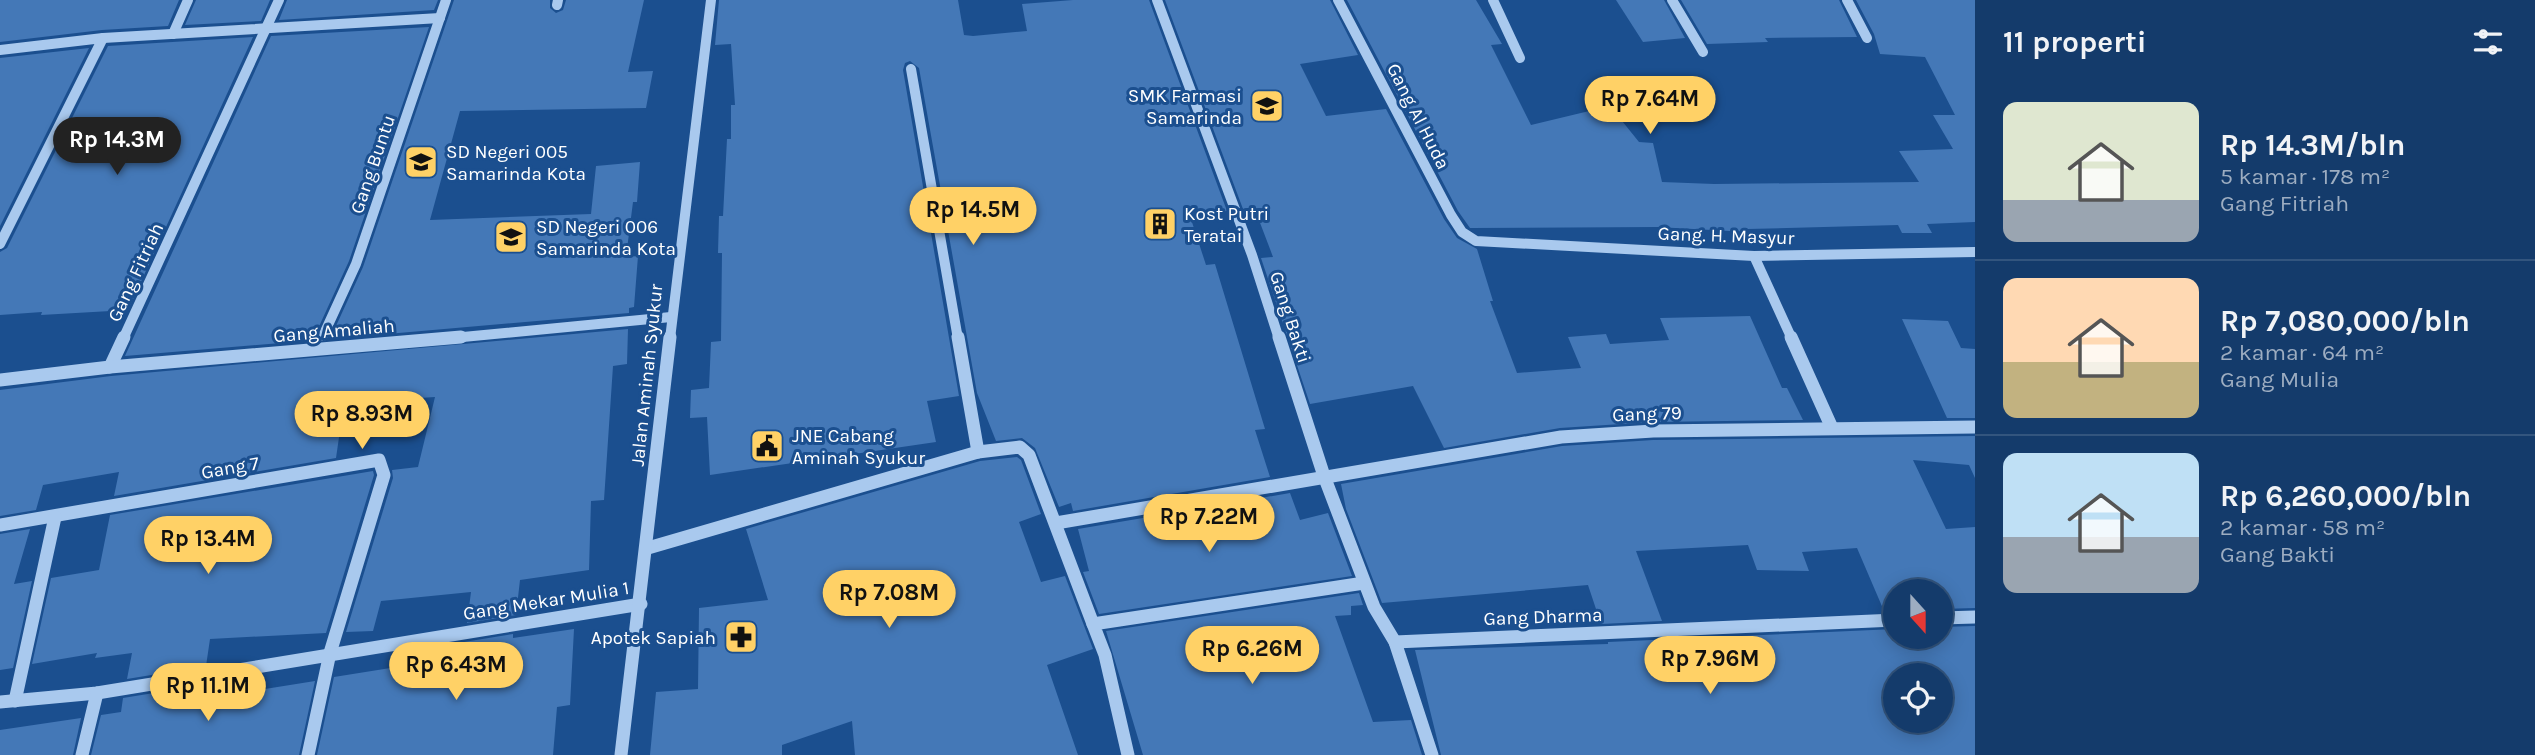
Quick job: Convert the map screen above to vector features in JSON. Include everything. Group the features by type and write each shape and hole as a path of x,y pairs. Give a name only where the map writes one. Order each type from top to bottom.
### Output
{"street":[{"path":"173,34 188,0"},
{"name":"Gang Fitriah","path":"110,367 279,0"},
{"name":"Gang Buntu","path":"323,336 356,264 446,0"},
{"name":"Jalan Aminah Syukur","path":"621,755 648,548 691,137 711,0"},
{"name":"Gang Bakti","path":"1157,0 1252,255 1324,476 1374,607 1395,642"},
{"name":"Gang Al Huda","path":"1338,0 1451,215 1462,232 1476,241"},
{"path":"1493,0 1520,58"},
{"path":"1672,0 1703,52"},
{"path":"1847,0 1867,38"},
{"path":"0,50 103,38 440,18"},
{"path":"0,244 103,38"},
{"path":"911,69 978,452"},
{"name":"Gang. H. Masyur","path":"1476,241 1754,256 1975,251"},
{"path":"1754,256 1832,428"},
{"name":"Gang Amaliah","path":"0,380 110,367 316,351 671,317"},
{"name":"Gang 79","path":"1056,523 1561,437 1653,432 1975,427"},
{"path":"648,548 978,452 1013,446 1024,450 1029,455 1056,523 1105,655 1128,755"},
{"name":"Gang 7","path":"0,525 379,460 384,475 330,653"},
{"path":"8,702 55,517"},
{"path":"1093,624 1364,583"},
{"name":"Gang Mekar Mulia 1","path":"8,702 97,693 641,604"},
{"path":"1953,618 1975,617"},
{"name":"Gang Dharma","path":"1395,642 1883,621"},
{"path":"1395,642 1432,755"},
{"path":"308,755 330,653"},
{"path":"82,755 97,693"}],"building":[{"path":"0,0 179,0 168,26 102,30 0,42"},
{"path":"196,0 270,0 261,21 185,25"},
{"path":"287,0 438,0 434,10 279,20"},
{"path":"454,0 550,0 550,8 556,13 563,10 566,0 644,0 628,72 653,71 646,108 460,111 430,220 591,214 596,166 640,162 637,202 633,202 626,257 638,256 634,307 629,308 629,313 330,339 363,267"},
{"path":"719,0 958,0 964,35 973,36 1027,31 1022,4 1073,0 1149,0 1227,211 1190,216 1206,265 1215,264 1265,429 1255,430 1270,477 1073,511 1071,503 1059,507 1035,448 1022,438 996,441 977,393 919,68 910,61 905,63 903,70 959,396 927,401 936,442 710,475 707,417 690,418 691,390 709,388 711,342 721,341 722,253 718,253 719,216 723,216 727,139 731,139 731,105 735,105 731,44 715,45"},
{"path":"1165,0 1330,0 1358,55 1300,64 1326,116 1386,109 1444,219 1457,238 1477,249 1493,301 1490,301 1517,373 1581,368 1568,337 1606,334 1610,344 1669,340 1660,318 1750,316 1782,388 1787,388 1803,420 1652,422 1560,428 1444,448 1413,386 1310,404 1261,258 1273,257 1254,207 1243,209"},
{"path":"1347,0 1476,0 1502,44 1491,45 1531,125 1610,106 1639,142 1653,143 1662,182 1714,184 1919,182 1899,151 1953,149 1933,115 1955,115 1925,57 1880,54 1874,34 1856,0 1975,0 1975,222 1927,224 1932,233 1902,233 1898,225 1747,229 1748,232 1657,227 1470,228 1458,211"},
{"path":"1616,0 1664,0 1685,38 1643,42"},
{"path":"1681,0 1839,0 1857,37 1765,38 1768,42 1707,44"},
{"path":"429,27 349,261 316,333 316,340 125,356 271,36"},
{"path":"253,37 128,310 0,315 0,252 7,248 108,46"},
{"path":"89,48 0,226 0,58"},
{"path":"1902,319 1948,321 1961,348 1975,349 1975,418 1947,418"},
{"path":"628,329 627,364 613,366 604,500 591,501 589,570 520,580 516,615 467,623 471,592 381,601 373,631 346,632 393,478 392,470 418,467 435,397 344,403 336,458 114,496 119,472 43,485 36,510 0,516 0,390 111,376"},
{"path":"1975,436 1975,478 1969,465 1913,460 1946,529 1975,527 1975,608 1953,609 1953,579 1883,579 1883,609 1857,548 1802,552 1809,571 1757,570 1748,545 1636,551 1662,621 1601,624 1588,585 1382,603 1346,509 1341,484 1562,446 1653,440"},
{"path":"1017,457 1021,460 1041,514 1019,522 1041,582 1065,576 1093,649 1047,665 1078,755 855,755 852,721 782,745 782,755 650,755 656,692 698,689 699,608 768,600 746,529 980,461"},
{"path":"373,471 326,633 210,639 206,666 127,679 132,653 95,658 97,653 32,664 51,578 99,570 110,515"},
{"path":"1290,493 1300,520 1328,513 1352,576 1099,614 1083,572 1089,571 1078,529"},
{"path":"30,529 14,584 32,581 13,668 0,670 0,534"},
{"path":"1359,593 1363,605 1351,606 1351,615 1335,616 1373,722 1411,720 1422,755 1143,755 1106,631"},
{"path":"1975,626 1975,755 1441,755 1415,650 1883,630 1883,649 1953,649 1953,627"},
{"path":"574,629 570,705 557,707 553,755 317,755 334,677 453,658 452,647 464,645 464,642 513,634 513,638"},
{"path":"315,681 299,755 91,755 101,715 121,712 123,698 203,685 201,699"},
{"path":"81,718 73,755 0,755 0,730"}],"place":[{"name":"SMK Farmasi Samarinda","path":"1267,106"},
{"name":"SD Negeri 005 Samarinda Kota","path":"421,162"},
{"name":"Kost Putri Teratai","path":"1160,224"},
{"name":"SD Negeri 006 Samarinda Kota","path":"511,237"},
{"name":"JNE Cabang Aminah Syukur","path":"767,446"},
{"name":"Apotek Sapiah","path":"741,637"}]}
